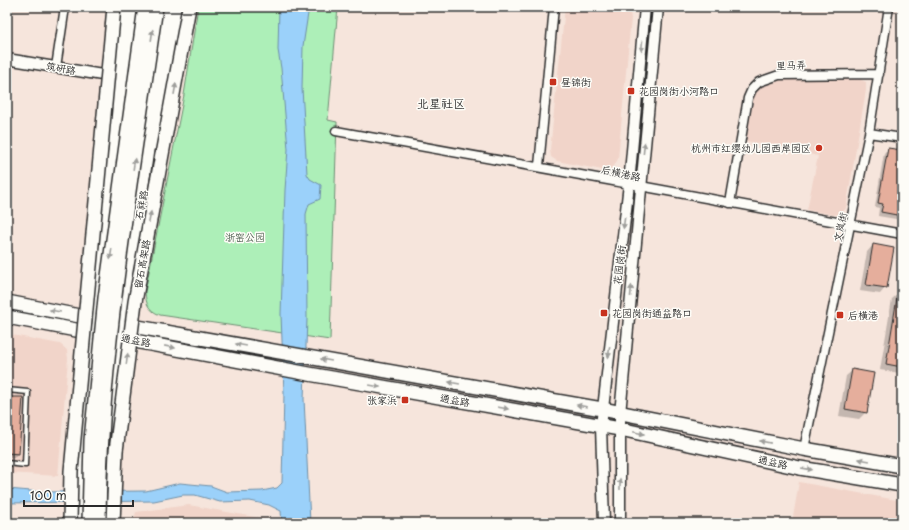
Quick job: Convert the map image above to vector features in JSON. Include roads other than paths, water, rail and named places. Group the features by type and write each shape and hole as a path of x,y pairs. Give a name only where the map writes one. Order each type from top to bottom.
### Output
{"main road":[{"path":"70,523 71,472 114,7"},
{"path":"79,523 80,486 93,318 116,77 125,7"},
{"path":"100,241 118,147 136,7"},
{"path":"89,523 91,440 104,306 145,7"},
{"name":"留石高架路","path":"99,523 104,403 113,320 156,7"},
{"path":"136,228 167,7"},
{"name":"石祥路","path":"105,523 120,331 136,228 164,90 176,7"},
{"name":"留石高架路","path":"113,523 116,451 135,302 189,7"},
{"name":"通益路","path":"7,302 93,318 120,331 278,368 620,429 800,468 902,485"},
{"name":"通益路","path":"7,317 92,332 120,331 280,352 602,409 620,414 804,449 902,466"}],"street":[{"path":"56,67 65,7"},
{"path":"539,166 554,7"},
{"name":"花园岗街","path":"604,523 601,426 602,409 629,184 645,7"},
{"name":"花园岗街","path":"620,523 620,414 658,7"},
{"name":"文岚街","path":"804,449 869,133 889,7"},
{"name":"筑研路","path":"7,59 116,77"},
{"name":"里马弄","path":"730,203 748,98 752,88 759,82 778,75 879,74"},
{"name":"后横港路","path":"336,131 539,166 640,187 902,234"},
{"path":"869,133 902,138"}],"lane":[{"path":"7,390 28,392 25,465 7,463"}],"water":[{"path":"279,7 309,7 303,46 302,88 307,174 310,179 321,185 320,199 309,204 306,214 307,319 304,399 310,523 282,523 281,511 269,505 250,501 220,502 195,495 183,495 154,501 7,503 7,489 43,492 146,491 180,483 211,486 227,492 262,491 277,488 282,483 284,393 281,314 285,190 288,149 278,50"}],"place":[{"name":"昼锦街","path":"553,82"},
{"name":"花园岗街小河路口","path":"631,91"},
{"name":"杭州市红缨幼儿园西岸园区","path":"819,148"},
{"name":"花园岗街通益路口","path":"604,313"},
{"name":"后横港","path":"840,315"},
{"name":"张家浜","path":"405,400"}],"district":[{"name":"北星社区","path":"441,104"}],"park label":[{"name":"浙窑公园","path":"245,237"}]}
